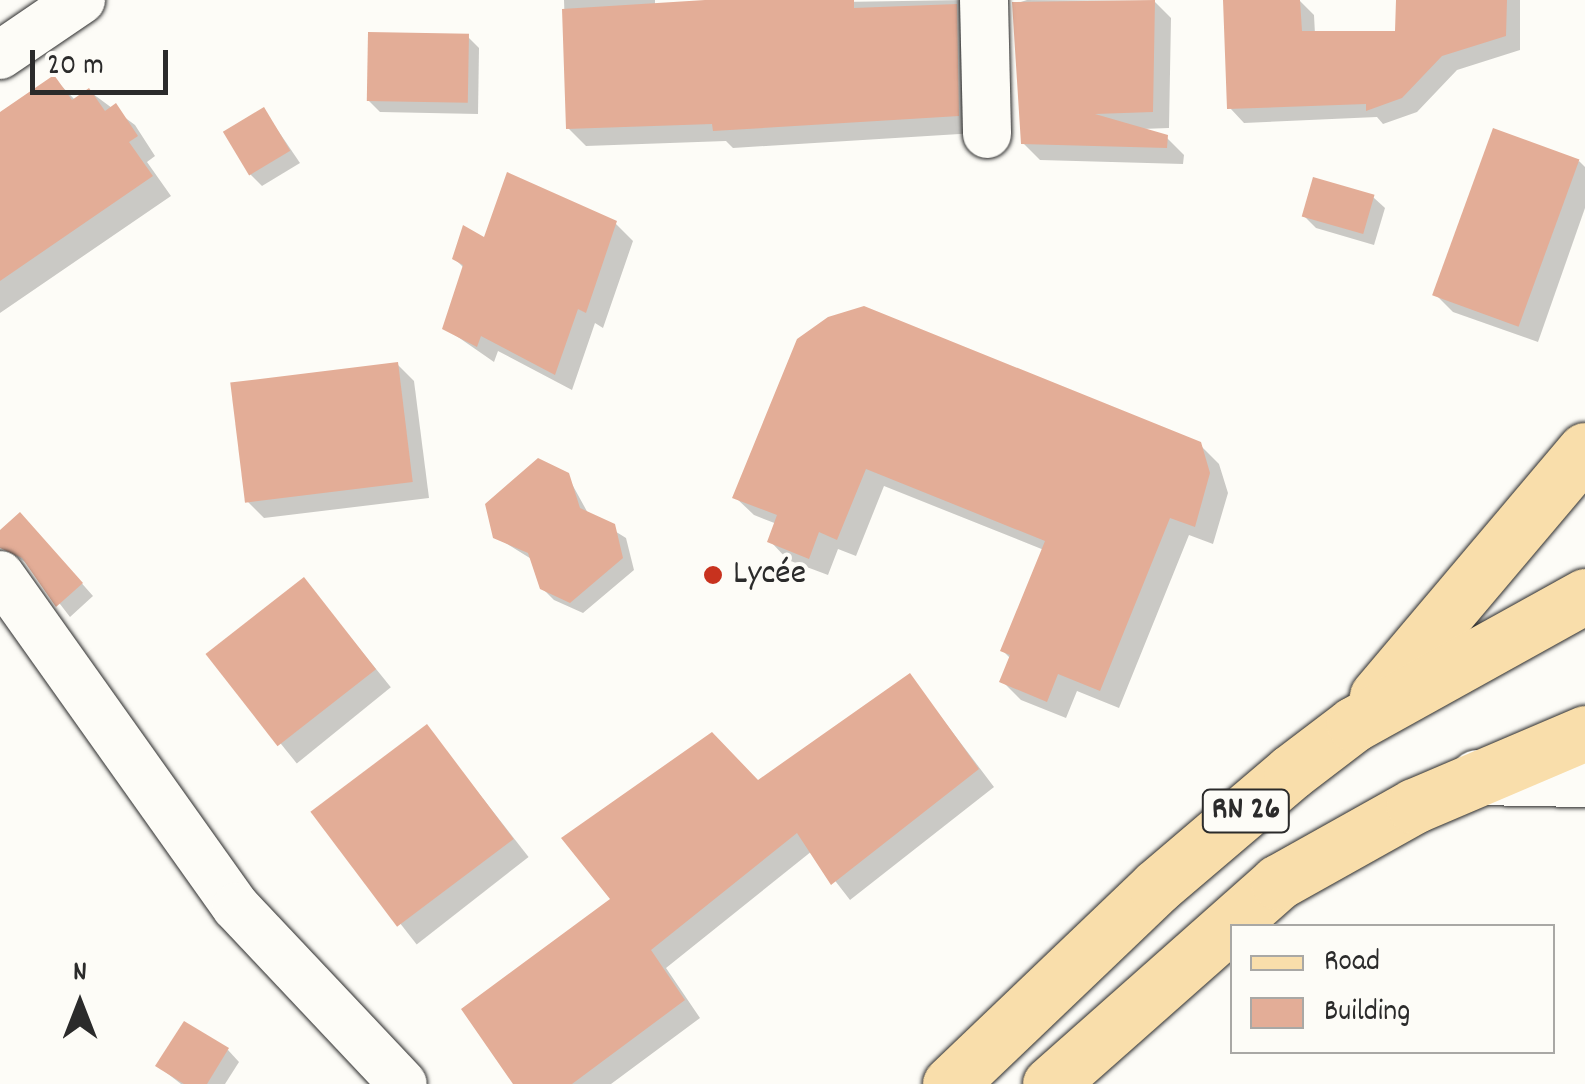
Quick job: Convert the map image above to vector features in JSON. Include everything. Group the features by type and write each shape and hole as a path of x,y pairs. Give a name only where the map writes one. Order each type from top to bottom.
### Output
{"main road":[{"path":"1354,724 1585,450"},
{"name":"RN 26","path":"950,1084 1156,887 1354,724 1585,596"},
{"name":"RN 26","path":"1231,924 1278,882 1476,778 1585,733"},
{"path":"1476,778 1585,779"},
{"name":"RN 26","path":"1050,1084 1230,925"}],"street":[{"path":"0,55 81,0"},
{"path":"984,0 988,134"},
{"path":"0,575 236,908 403,1084"}],"building":[{"path":"705,0 854,0 854,8 957,4 959,116 713,131 712,124 566,129 562,9"},
{"path":"1155,0 1153,112 1095,114 1168,135 1167,148 1021,144 1012,2"},
{"path":"1223,0 1300,0 1302,31 1395,31 1396,0 1507,0 1506,36 1442,56 1402,98 1366,111 1366,104 1227,109"},
{"path":"368,32 469,34 468,103 367,101"},
{"path":"54,75 72,100 89,88 105,111 116,103 138,136 129,142 153,176 0,281 0,112"},
{"path":"264,107 290,151 249,175 223,132"},
{"path":"1493,128 1579,159 1519,327 1432,295"},
{"path":"507,172 617,221 586,313 578,309 555,375 481,336 477,347 442,329 463,265 452,259 463,225 484,237"},
{"path":"1313,177 1375,195 1363,234 1302,216"},
{"path":"864,306 1201,442 1210,473 1195,527 1170,518 1100,691 1058,674 1047,702 999,682 1010,655 1000,651 1045,541 866,469 837,540 819,532 809,559 767,542 777,515 732,498 797,339 828,317"},
{"path":"398,362 413,482 245,503 230,383"},
{"path":"538,458 569,473 580,508 615,524 623,558 570,603 540,589 528,553 493,538 485,504"},
{"path":"20,512 83,583 56,607 22,558 0,548 0,530"},
{"path":"304,577 376,669 278,746 205,654"},
{"path":"910,673 979,769 831,885 797,833 651,950 685,1000 572,1084 513,1084 461,1009 610,899 561,838 712,732 758,780"},
{"path":"427,724 514,839 397,927 310,812"},
{"path":"184,1021 229,1048 207,1084 184,1084 155,1066"}],"place":[{"name":"Lycée","path":"713,575"}]}
